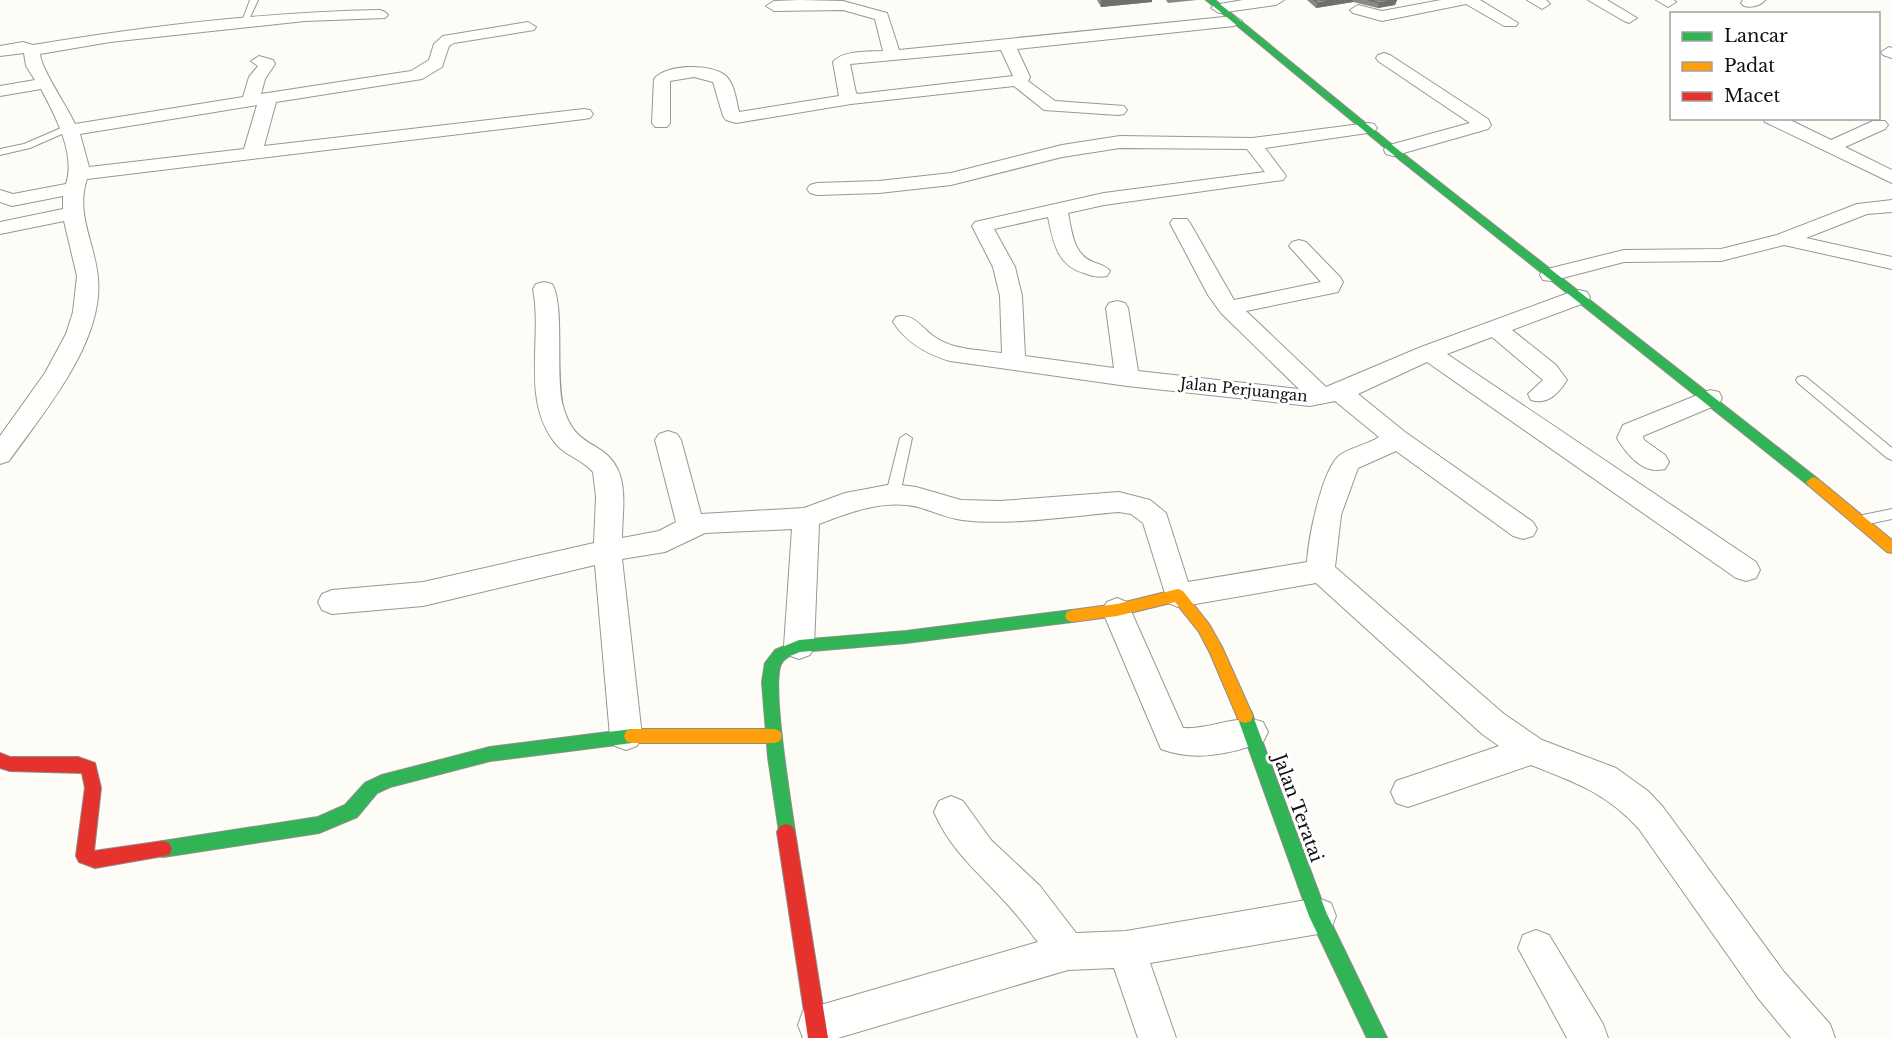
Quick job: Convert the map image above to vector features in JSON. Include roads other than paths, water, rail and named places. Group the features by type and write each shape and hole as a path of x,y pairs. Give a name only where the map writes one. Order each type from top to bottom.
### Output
{"street":[{"path":"1215,4 1276,0"},
{"path":"1358,10 1382,16 1467,0 1510,23"},
{"path":"1596,0 1629,18"},
{"path":"1215,4 1393,150 1710,398 1861,520 1892,548"},
{"path":"774,6 830,5 874,12 882,16 892,55"},
{"path":"0,51 23,47 32,50 110,37 328,14 380,15"},
{"path":"850,99 842,60 1234,21"},
{"path":"68,130 416,75 432,68 442,44 449,39 528,27"},
{"path":"662,123 662,79 681,73 697,72 717,77 723,82 732,116 736,118 850,99 1018,81 1022,77 1007,45"},
{"path":"0,455 69,352 82,322 88,290 85,265 71,213 80,162 46,83 32,62 32,50"},
{"path":"1384,58 1482,123 1482,125 1393,150"},
{"path":"252,155 259,99 257,77 264,71 267,64 259,61"},
{"path":"1018,81 1050,106 1118,110"},
{"path":"0,91 46,83"},
{"path":"0,196 12,200 76,181 252,155 584,114"},
{"path":"1776,120 1892,177"},
{"path":"1830,147 1878,125"},
{"path":"817,189 879,187 951,179 1062,151 1120,142 1252,144 1368,128"},
{"path":"1014,363 1011,296 1004,267 982,226 1104,199 1276,176 1252,144"},
{"path":"1551,275 1624,256 1721,255 1784,239 1864,208 1892,206"},
{"path":"1057,210 1065,250 1083,268 1099,271"},
{"path":"0,228 71,213"},
{"path":"1180,222 1219,295 1229,308 1331,394 1523,528"},
{"path":"1784,239 1892,263"},
{"path":"1229,308 1330,287 1332,282 1299,246"},
{"path":"544,288 547,303 548,396 560,431 568,443 604,465 608,478 608,550 612,631 626,736"},
{"name":"Jalan Perjuangan","path":"904,322 920,340 937,350 1014,363 1298,399 1331,394 1429,351 1579,297"},
{"path":"1118,309 1127,378"},
{"path":"1495,328 1548,370 1555,380 1540,394"},
{"path":"1429,351 1746,570"},
{"path":"1656,462 1635,446 1630,438 1632,431 1710,398"},
{"path":"1396,438 1383,447 1348,462 1320,554 1321,571 1493,724 1531,750 1604,780 1636,802 1651,818 1772,985 1816,1038"},
{"path":"668,440 692,527"},
{"path":"332,602 423,594 608,550 665,542 692,527 705,523 806,518 845,503 893,494 916,497 961,510 1000,511 1119,502 1138,506 1150,511 1156,520 1178,595"},
{"path":"799,646 806,518"},
{"path":"1318,916 1126,949 1068,951 817,1032 789,855 774,736 771,672 774,660 783,651 799,646 906,637 1117,610 1178,595 1321,571"},
{"name":"Jalan Teratai","path":"1178,595 1204,628 1217,651 1252,732 1318,916 1377,1038"},
{"path":"1117,610 1172,739 1179,743 1190,743 1252,732"},
{"path":"0,760 10,764 78,764 89,768 94,776 84,845 85,856 95,860 320,825 351,811 371,788 402,776 490,754 626,736 774,736"},
{"path":"1408,792 1531,750"},
{"path":"951,812 979,852 1027,898 1068,951"},
{"path":"1536,948 1589,1038"},
{"path":"1126,949 1157,1038"}],"lane":[{"path":"244,22 254,0"},
{"path":"0,152 27,146 68,130"},
{"path":"1802,380 1892,455"},
{"path":"893,494 906,438"},
{"path":"1861,520 1892,514"}]}
